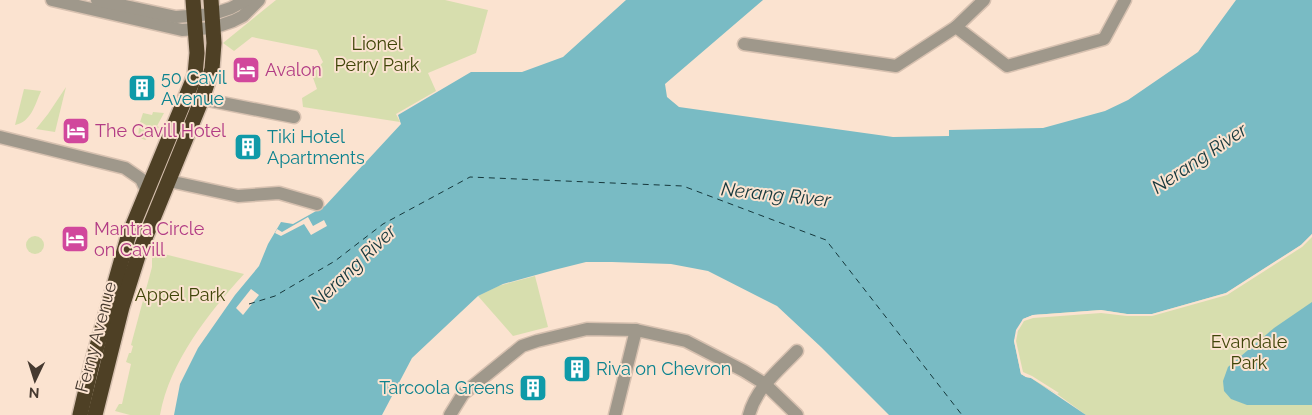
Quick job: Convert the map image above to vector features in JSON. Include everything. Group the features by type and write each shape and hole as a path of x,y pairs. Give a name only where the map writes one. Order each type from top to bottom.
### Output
{"highway":[{"name":"Ferny Avenue","path":"80,415 124,249 195,75 197,53 193,0"},
{"name":"Ferny Avenue","path":"95,415 122,307 136,261 202,99 212,69 214,57 212,14"}],"street":[{"path":"53,0 60,0"},
{"path":"53,0 179,30 212,14 232,8 246,0"},
{"path":"97,0 195,23"},
{"path":"212,14 243,16 260,0"},
{"path":"744,44 896,66 956,27 984,0"},
{"path":"956,27 1007,66 1104,39 1125,0"},
{"path":"202,99 294,118"},
{"path":"0,137 124,168 142,179 147,192"},
{"path":"169,181 238,196 279,193 316,204"},
{"path":"450,415 462,394 522,346 586,329 636,330 686,341 765,384 797,415"},
{"path":"615,415 636,330"},
{"path":"749,415 752,402 765,384 797,351"}],"green space":[{"name":"Lionel Perry Park","path":"276,0 445,0 488,10 476,53 428,73 436,91 396,114 400,122 303,107 302,98 317,89 312,75 323,62 317,50 252,37 234,51 223,43"},
{"path":"66,87 55,132 36,129 48,114"},
{"path":"24,89 41,91 29,117 15,125"},
{"path":"153,112 164,113 157,126 159,127 155,131 157,133 145,140 138,137 139,128 145,129 146,125 140,122 143,113 152,115"},
{"name":"Evandale Park","path":"1312,234 1312,415 1086,415 1057,394 1021,374 1014,341 1023,319 1301,245"},
{"path":"35,236 41,239 44,245 41,251 35,254 29,251 26,245 29,239"},
{"name":"Appel Park","path":"152,251 244,274 204,322 181,357 165,395 160,415 130,415 115,411 119,404 122,404 131,364 126,362 133,346 131,345 152,267"},
{"path":"535,276 548,327 513,336 478,296 498,286"}],"water":[{"name":"Nerang River","path":"626,0 763,0 665,84 667,97 679,107 893,137 949,136 949,130 1043,128 1105,111 1128,100 1198,52 1236,0 1312,0 1312,234 1301,245 1226,293 1152,314 1127,314 1101,310 1033,315 1023,319 1014,341 1021,374 1031,378 1086,415 889,415 777,306 708,271 671,264 586,262 503,284 478,296 412,358 382,415 174,415 180,384 198,348 235,295 259,266 268,244 281,222 293,224 325,206 401,124 398,115 471,72 522,72 563,57"},
{"path":"1312,302 1312,405 1247,405 1231,399 1224,391 1223,381 1228,367 1274,328"}],"pier":[{"path":"308,217 313,226 324,220 327,226 311,235 304,224 281,236 275,233 277,229 282,232"},
{"path":"1312,234 1312,237 1302,247 1227,295 1152,316 1101,313 1033,318 1024,321 1018,331 1016,341 1023,372 1059,393 1057,394 1021,374 1014,341 1016,330 1023,319 1033,315 1101,310 1127,314 1152,314 1226,293 1301,245"},
{"path":"251,289 259,295 243,315 236,308"}],"ferry route":[{"path":"249,304 275,296 335,261 383,224 470,177 683,186 826,240 962,415"}],"place":[{"name":"Avalon","path":"246,70"},
{"name":"50 Cavil Avenue","path":"142,88"},
{"name":"The Cavill Hotel","path":"76,131"},
{"name":"Tiki Hotel Apartments","path":"248,147"},
{"name":"Mantra Circle on Cavill","path":"75,239"},
{"name":"Riva on Chevron","path":"577,369"},
{"name":"Tarcoola Greens","path":"533,388"}]}
